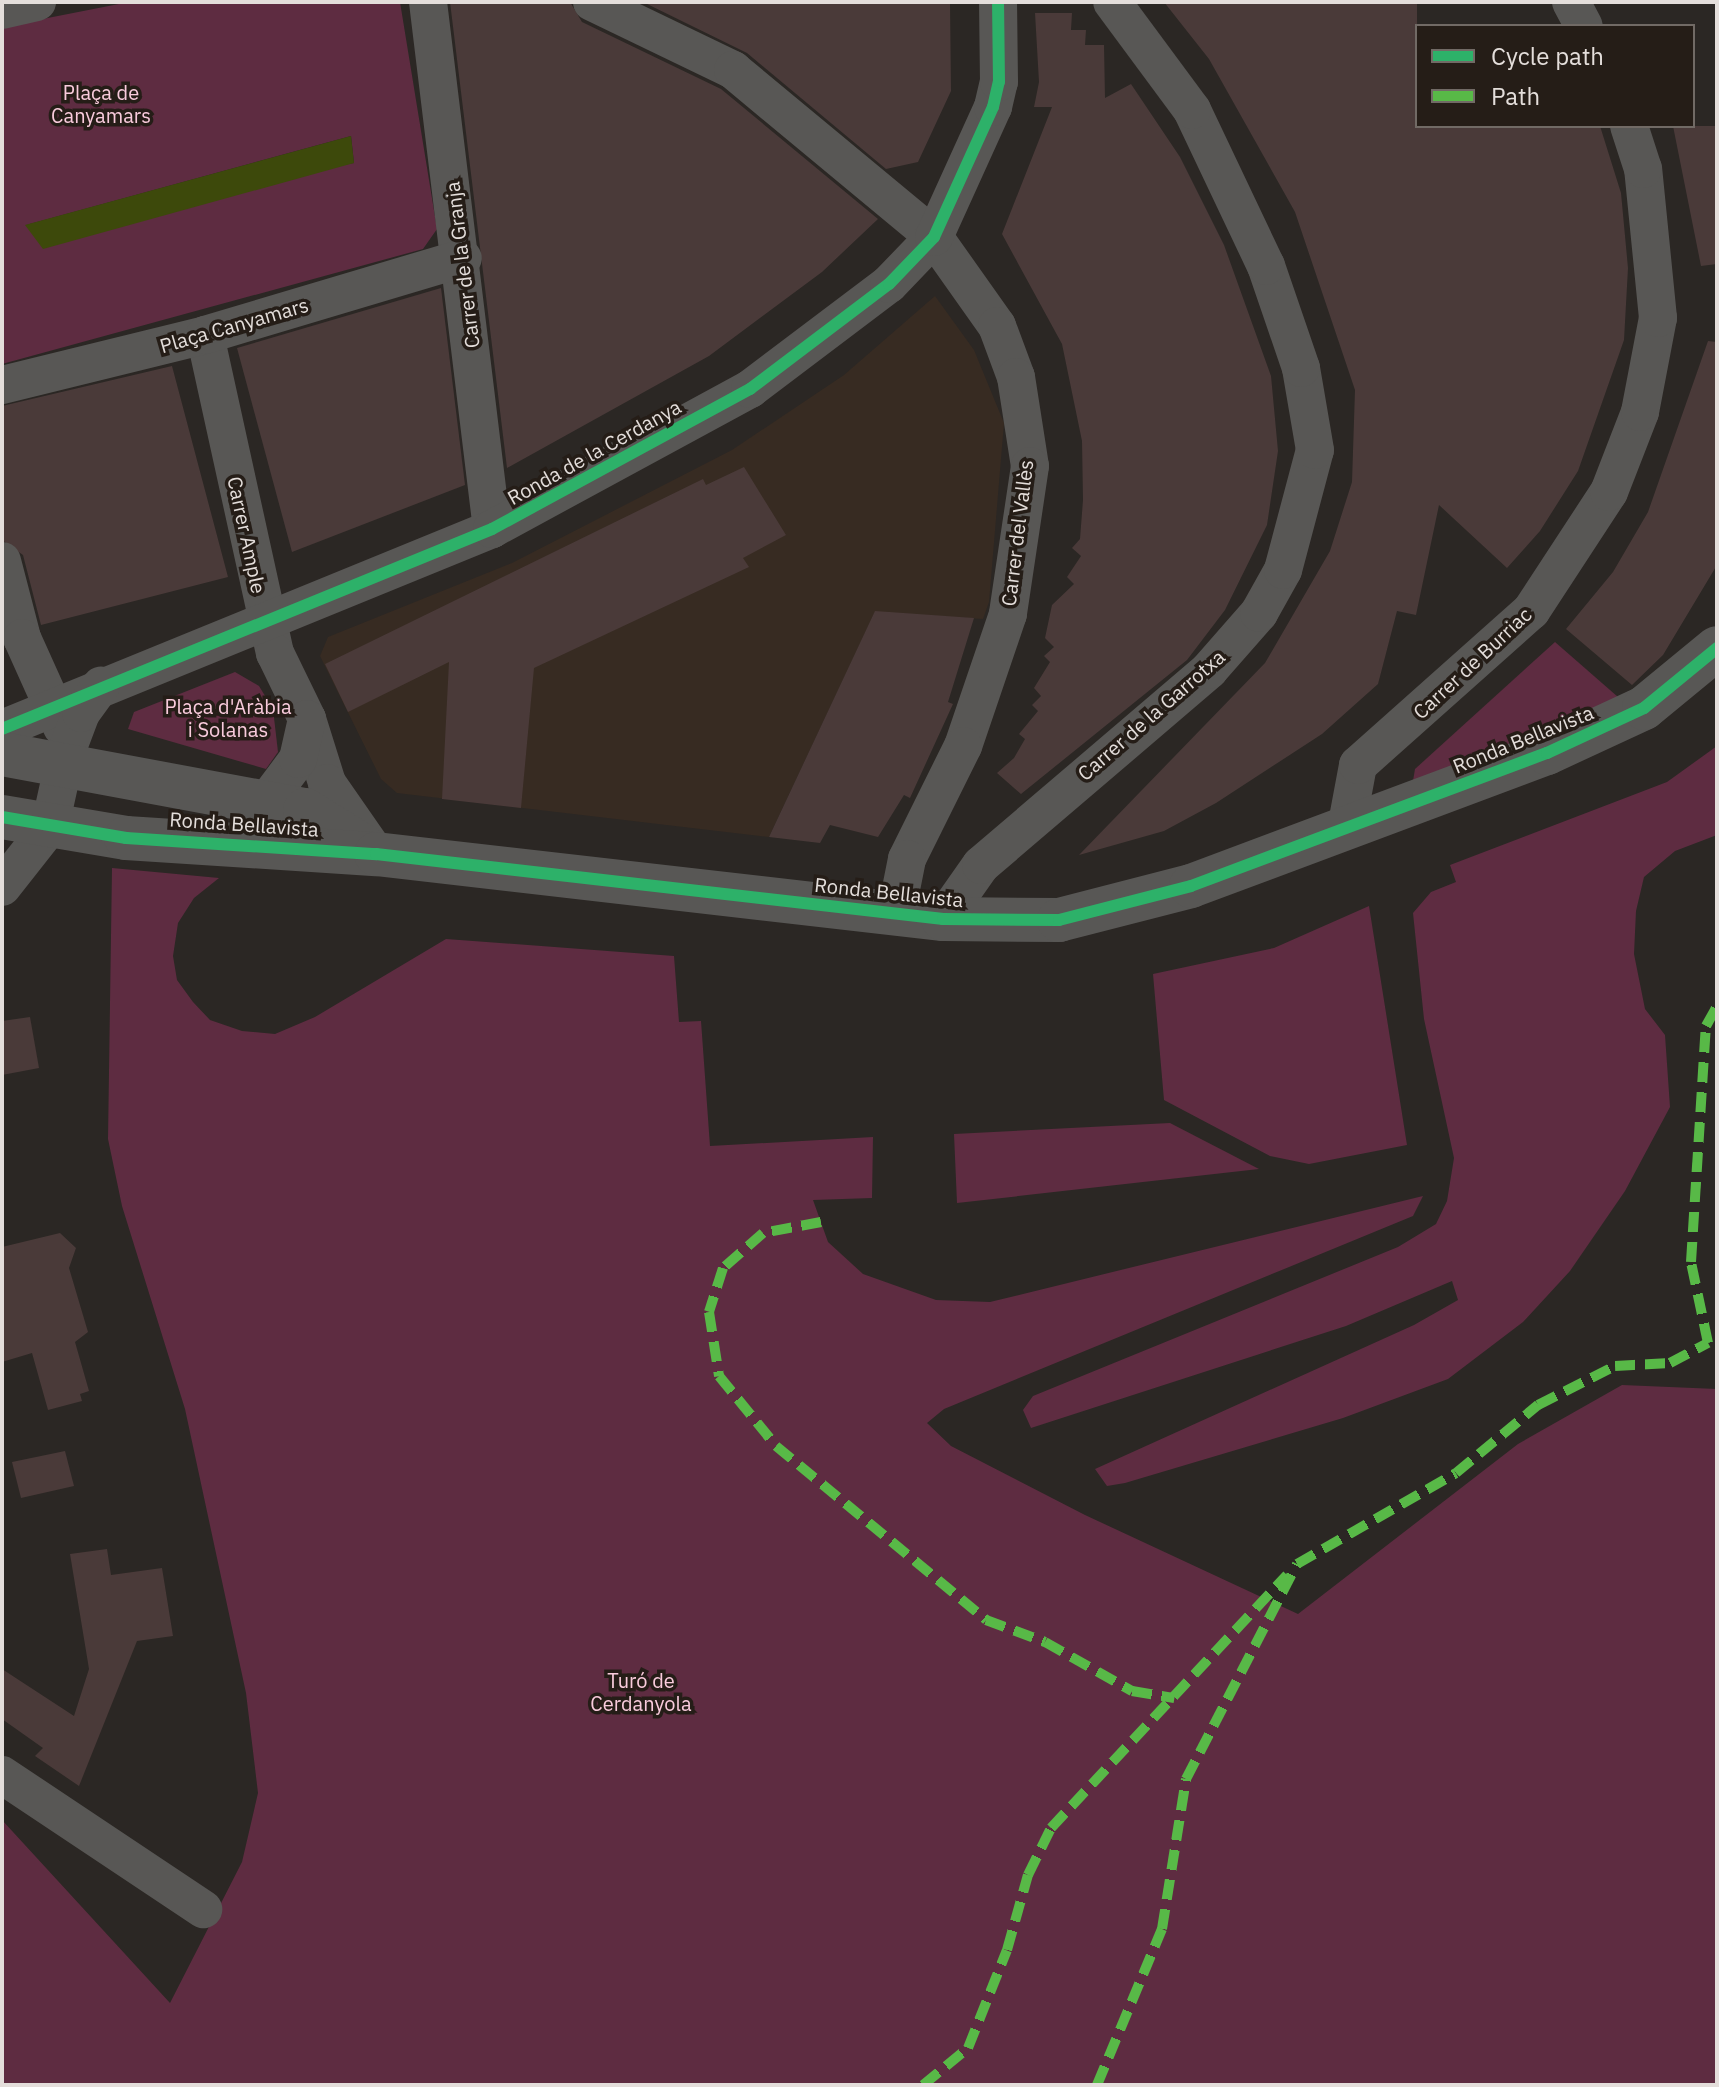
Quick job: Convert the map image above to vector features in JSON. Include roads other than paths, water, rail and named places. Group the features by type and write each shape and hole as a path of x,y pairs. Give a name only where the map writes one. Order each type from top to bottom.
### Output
{"street":[{"path":"2,10 37,2"},
{"name":"Carrer de la Granja","path":"428,2 463,258 492,529"},
{"name":"Carrer del Vallès","path":"592,2 733,70 934,237 997,326 1016,377 1030,466 1008,614 963,746 907,859 896,914"},
{"name":"Ronda de la Cerdanya","path":"2,729 101,685 492,529 750,389 889,284 934,237 993,107 999,82 998,2"},
{"name":"Carrer de la Garrotxa","path":"943,919 981,865 1209,670 1259,613 1283,570 1315,450 1301,368 1260,252 1192,110 1112,2"},
{"path":"1571,2 1583,24"},
{"name":"Carrer de Burriac","path":"1347,824 1358,765 1531,611 1609,492 1640,412 1658,318 1643,169 1630,128"},
{"name":"Plaça Canyamars","path":"2,385 205,335 463,258"},
{"name":"Carrer Ample","path":"205,335 265,619 307,719 327,783 376,854"},
{"path":"2,561 22,638 50,707 65,760"},
{"name":"Ronda Bellavista","path":"2,817 50,826 376,854 943,919 1059,920 1132,904 1347,824 1478,780 1625,719 1717,648"},
{"path":"2,887 50,826 65,760 81,713 101,685"},
{"path":"266,802 298,759 307,719"},
{"name":"Ronda Bellavista","path":"2,754 65,760 305,810 376,854"},
{"name":"Ronda Bellavista","path":"162,838 221,826 266,802"},
{"path":"2,1775 203,1909"}],"park label":[{"name":"Plaça de Canyamars","path":"101,104"},
{"name":"Plaça d'Aràbia i Solanas","path":"228,718"},
{"name":"Turó de Cerdanyola","path":"641,1692"}]}
